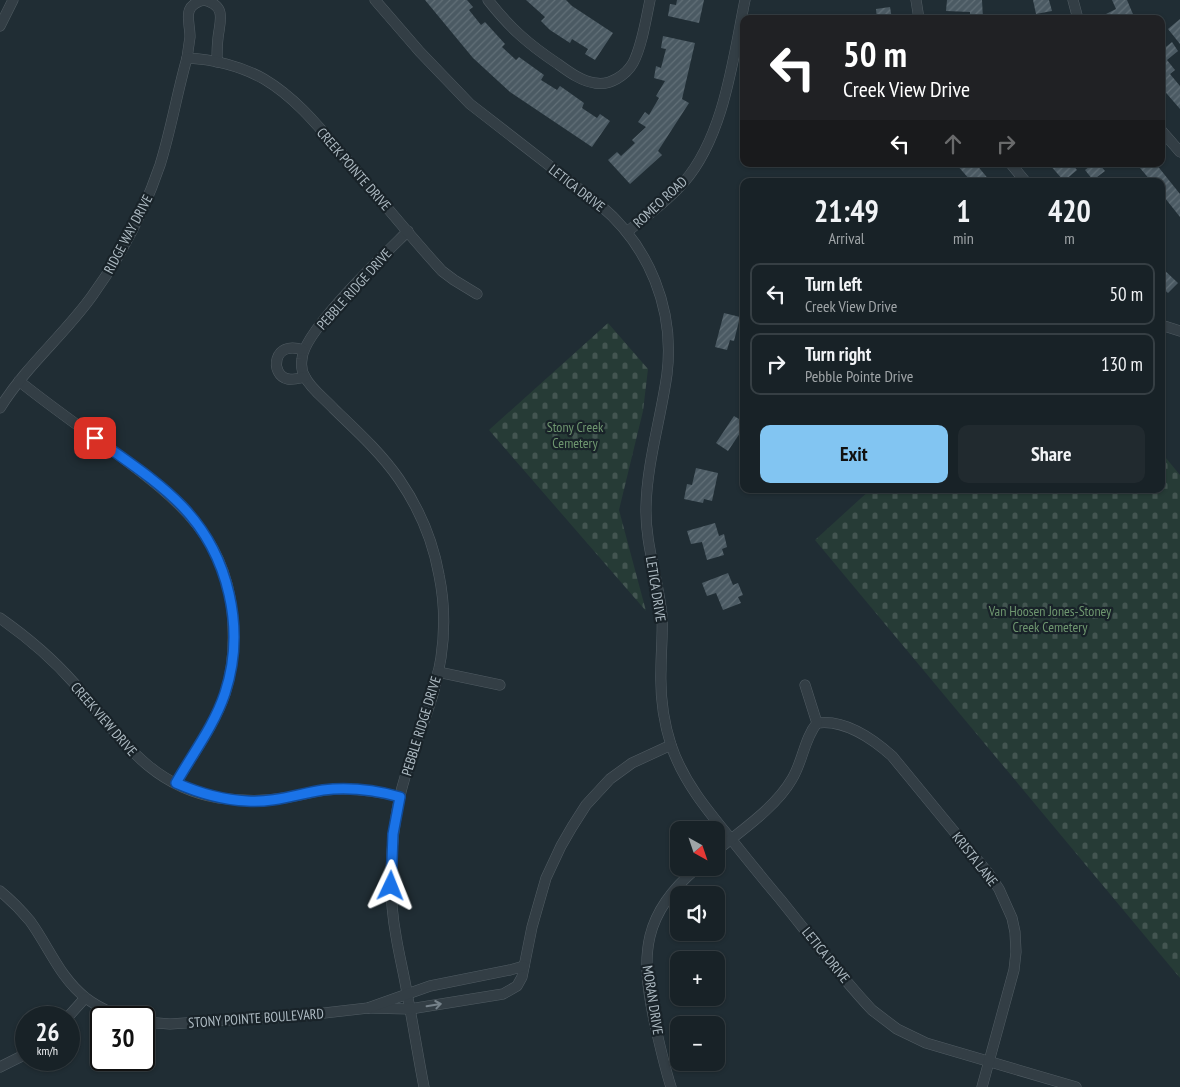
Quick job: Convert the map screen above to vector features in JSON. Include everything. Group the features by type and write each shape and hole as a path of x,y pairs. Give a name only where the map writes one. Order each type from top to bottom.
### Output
{"street":[{"path":"0,26 13,0"},
{"name":"RIDGE WAY DRIVE","path":"0,408 19,380 91,298 119,256 132,232 147,200 160,164 187,58 190,36 187,18 189,10 193,5 204,0 215,5 220,10 217,62"},
{"name":"LETICA DRIVE","path":"375,0 438,72 470,104 600,205 627,232 644,257 656,282 663,306 668,339 667,374 651,462 646,507 648,536 661,611 662,698 671,745 692,790 872,1010 897,1029 912,1037 936,1046 1076,1087"},
{"path":"488,0 519,36 539,52 579,78 597,84 608,83 617,79 625,73 633,62 650,0"},
{"name":"ROMEO ROAD","path":"742,15 745,0"},
{"path":"916,0 918,15"},
{"path":"1073,0 1077,15"},
{"name":"ROMEO ROAD","path":"627,232 684,182 699,163 709,144 721,110 740,23"},
{"path":"187,58 217,62"},
{"name":"CREEK POINTE DRIVE","path":"217,62 262,78 289,96 318,126 442,271 477,294"},
{"path":"1165,135 1180,152"},
{"path":"1013,167 1023,178"},
{"name":"PEBBLE RIDGE DRIVE","path":"303,350 316,331 354,285 408,231"},
{"path":"1165,326 1180,331"},
{"path":"288,347 303,350 302,368 305,377 289,379 282,376 276,366 278,355 288,347"},
{"name":"PEBBLE RIDGE DRIVE","path":"305,377 390,467 412,500 436,558 442,593 444,620 438,672 432,696 408,765 393,834 391,896 396,937 424,1087"},
{"path":"19,380 172,496 202,530 221,566 228,589 233,619 234,654 230,676 225,694 211,725 176,783"},
{"name":"CREEK VIEW DRIVE","path":"0,618 32,641 62,670 133,754 154,770 176,783 204,794 247,801 284,798 323,790 348,789 371,790 400,797"},
{"path":"438,672 500,685"},
{"path":"725,844 784,792 799,767 808,738 817,723 805,685"},
{"name":"KRISTA LANE","path":"817,723 832,723 847,728 865,736 887,752 989,874 999,889 1012,918 1016,952 1012,983 990,1061"},
{"name":"STONY POINTE BOULEVARD","path":"155,1023 170,1024 278,1017 368,1008 410,1009 503,994 517,986 522,977 534,920 546,878 561,846 586,805 620,771 632,763 671,745"},
{"name":"MORAN DRIVE","path":"671,1087 648,988 646,972 647,951 653,926 664,901 688,876"},
{"path":"0,892 30,920 60,971 85,998 99,1006"},
{"name":"STONY POINTE BOULEVARD","path":"368,1008 407,992 524,966"},
{"path":"78,1006 85,998"},
{"path":"0,1067 15,1060"},
{"path":"982,1087 990,1061"}],"green space":[{"name":"Stony Creek Cemetery","path":"608,323 648,369 643,411 619,510 646,611 489,430"},
{"name":"Van Hoosen Jones-Stoney Creek Cemetery","path":"1165,457 1180,475 1180,978 815,540 867,493 1165,493"}],"building":[{"path":"425,0 467,0 473,7 469,10 481,25 485,22 505,44 502,47 516,60 519,57 544,75 541,80 557,90 560,86 584,103 582,108 597,118 600,114 610,121 592,147 510,92 473,58"},
{"path":"526,0 566,0 613,33 595,60 585,54 588,49 572,39 570,43 550,30 541,21 545,17"},
{"path":"677,0 704,0 699,23 668,16 670,4 676,5"},
{"path":"947,0 982,0 983,15 970,15 970,12 946,11"},
{"path":"1033,0 1049,0 1052,11 1036,14"},
{"path":"1112,0 1127,0 1133,15 1104,15 1116,9"},
{"path":"890,7 891,15 877,15 876,9"},
{"path":"1180,19 1180,44 1168,29"},
{"path":"663,36 695,43 682,99 689,103 658,151 662,155 630,184 608,160 617,152 621,156 635,143 632,140 646,127 638,122 645,112 649,115 659,98 656,96 665,81 654,78 656,66 661,68 666,49 661,48"},
{"path":"1172,42 1178,51 1167,60 1175,70 1170,74 1180,86 1180,109 1165,92 1165,48"},
{"path":"959,167 978,167 988,178 968,178"},
{"path":"1052,167 1074,167 1077,170 1068,178 1061,178"},
{"path":"1089,167 1102,167 1105,171 1096,178 1091,178 1085,170"},
{"path":"1158,167 1180,194 1180,217 1165,198 1165,178 1148,178 1140,168"},
{"path":"1165,271 1178,283 1168,293 1165,290"},
{"path":"724,313 740,317 734,341 730,340 727,350 715,347"},
{"path":"734,416 740,420 740,433 728,451 716,443"},
{"path":"696,468 718,473 712,501 704,499 703,503 684,499 687,484 692,485"},
{"path":"715,523 719,536 724,534 727,547 722,549 724,555 707,560 702,542 691,544 687,531"},
{"path":"728,573 733,585 738,583 743,595 738,597 741,603 723,610 716,593 707,596 702,583"}],"route":[{"path":"95,438 160,486 183,507 202,530 212,546 228,589 234,638 234,654 230,676 218,712 176,783 193,791 218,798 247,801 284,798 323,790 348,789 371,790 400,797 393,834 391,886"}]}
